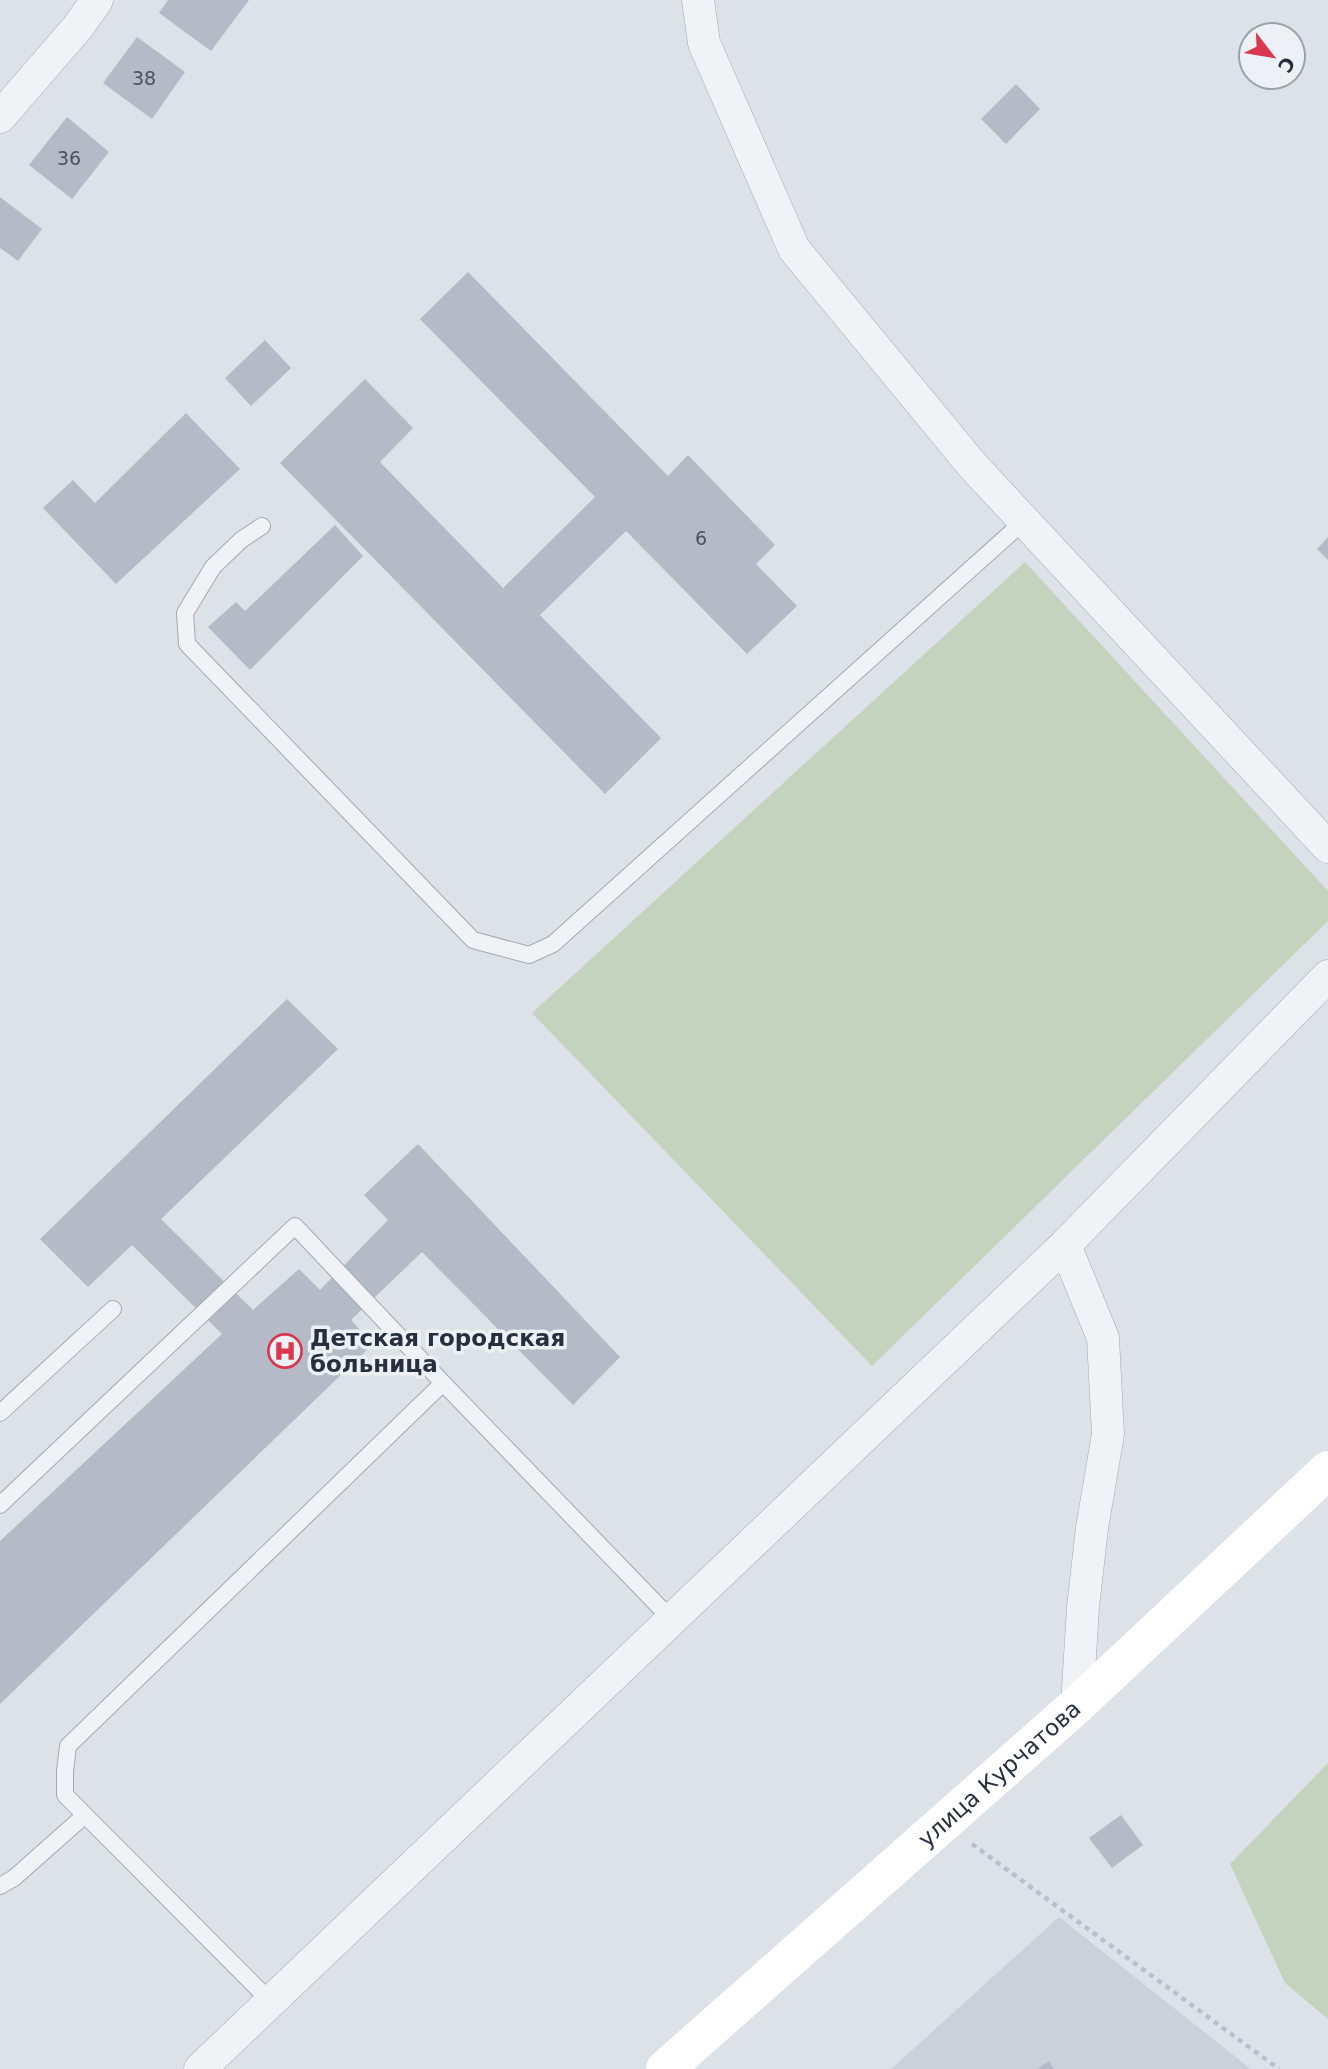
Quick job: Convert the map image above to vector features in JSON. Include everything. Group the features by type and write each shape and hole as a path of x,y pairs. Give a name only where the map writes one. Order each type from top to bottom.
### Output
{"main road":[{"name":"улица Курчатова","path":"665,2069 1077,1705 1328,1469"}],"street":[{"path":"0,117 78,27 97,0"},
{"path":"698,0 704,43 794,249 973,466 1328,848"},
{"path":"201,2069 1065,1245 1328,976"},
{"path":"1065,1245 1103,1338 1108,1434 1092,1528 1083,1607 1077,1705"}],"lane":[{"path":"262,526 241,540 213,567 185,613 187,644 473,940 529,955 554,944 1024,521"},
{"path":"0,1505 295,1226 672,1620"},
{"path":"0,1413 113,1309"},
{"path":"271,2002 65,1795 68,1746 443,1383"},
{"path":"0,1886 14,1878 85,1815"}],"path":[{"path":"943,1823 1279,2069"}],"shaded area":[{"path":"1059,1917 1251,2069 891,2069"}],"green space":[{"path":"1025,562 1328,891 1328,921 872,1366 532,1013"},
{"path":"1328,1763 1328,2019 1285,1983 1230,1864"}],"building":[{"path":"168,0 249,0 211,51 159,13"},
{"path":"137,37 185,72 152,119 103,83"},
{"path":"1016,84 1040,109 1006,144 981,119"},
{"path":"67,117 109,152 72,199 29,165"},
{"path":"0,197 42,229 18,261 0,248"},
{"path":"468,272 668,476 688,455 775,545 756,564 797,606 747,654 626,531 540,615 661,738 605,794 280,463 365,379 413,428 380,462 503,588 595,497 420,319"},
{"path":"265,340 291,368 251,406 225,378"},
{"path":"186,413 240,469 116,584 43,508 73,480 95,503"},
{"path":"335,525 363,556 250,670 208,627 236,602 245,611"},
{"path":"1328,537 1328,560 1317,549"},
{"name":"Детская городская больница","path":"287,999 338,1049 161,1219 253,1310 299,1269 320,1290 388,1220 364,1195 418,1144 620,1357 573,1405 422,1252 351,1320 373,1344 0,1704 0,1541 222,1334 132,1245 88,1287 40,1239"},
{"path":"1121,1815 1143,1845 1112,1868 1089,1838"},
{"path":"1049,2061 1054,2069 1037,2069"}],"place":[{"name":"Детская городская больница","path":"285,1351"}]}
